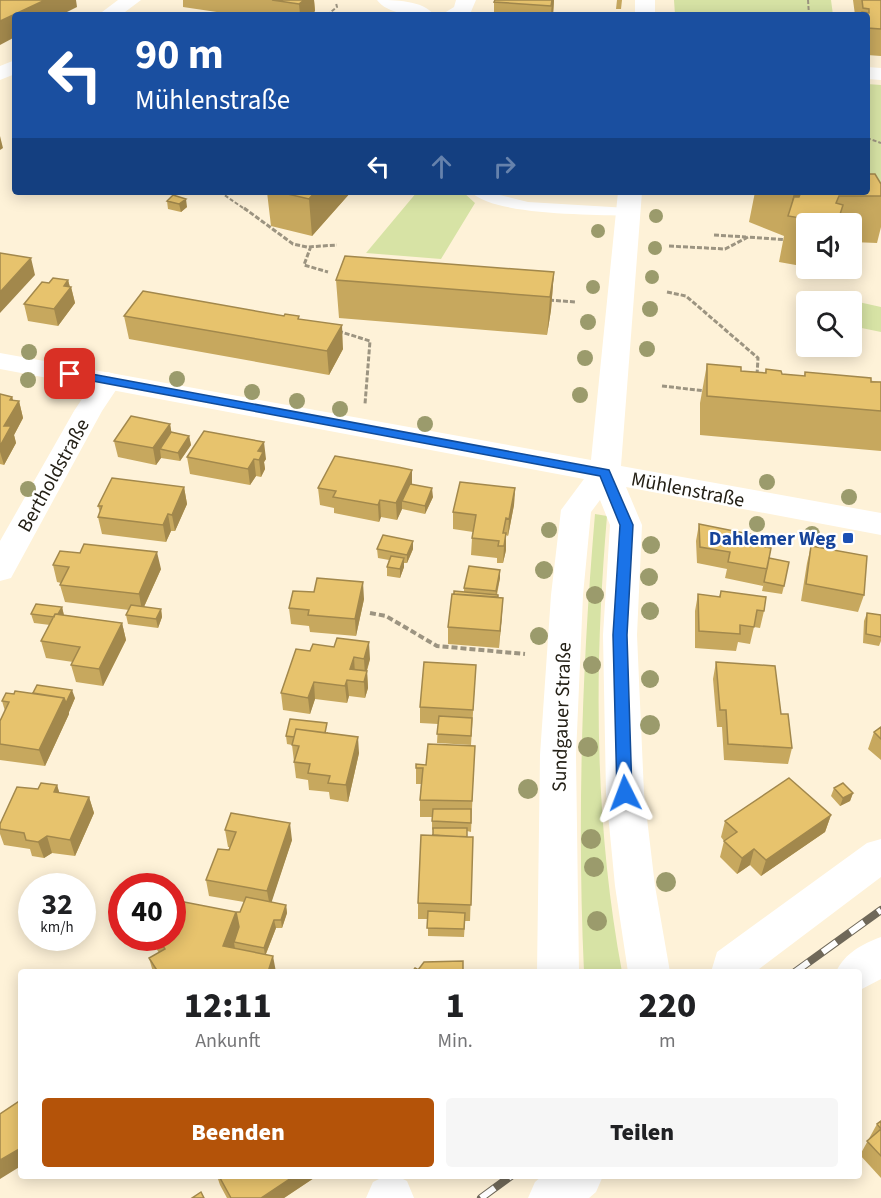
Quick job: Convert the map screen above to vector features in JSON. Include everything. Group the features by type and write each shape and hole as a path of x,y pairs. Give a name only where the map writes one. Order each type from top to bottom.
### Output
{"street":[{"path":"114,12 132,0"},
{"path":"387,0 417,12"},
{"path":"458,12 463,10 466,0"},
{"path":"629,202 604,473 626,525 620,635 625,793 635,886 649,969"},
{"name":"Mühlenstraße","path":"0,361 881,524"},
{"name":"Bertholdstraße","path":"0,570 88,411 108,381"},
{"name":"Sundgauer Straße","path":"558,969 558,767 567,595 576,510 604,473"},
{"path":"732,969 732,965 881,855"},
{"path":"861,969 881,954"},
{"path":"551,1198 576,1179"}],"lane":[{"path":"482,195 510,203 629,202"}],"path":[{"path":"331,12 338,7 336,3"},
{"path":"228,195 272,231 301,247 336,245"},
{"path":"714,235 790,241"},
{"path":"669,246 725,249 748,237"},
{"path":"311,246 304,265 328,272"},
{"path":"667,292 686,296 758,358 757,384"},
{"path":"543,299 575,302"},
{"path":"328,329 370,341 365,404"},
{"path":"662,386 710,391"},
{"path":"370,613 386,616 437,646 525,654"}],"green space":[{"path":"674,0 831,0 833,12 675,12"},
{"path":"870,84 881,85 881,193 870,192"},
{"path":"414,195 466,195 475,203 441,259 366,253"},
{"path":"862,303 881,307 881,332 862,328"},
{"path":"595,514 607,516 600,631 599,745 606,859 622,969 584,969 581,800 587,628"}],"building":[{"path":"0,0 45,0 19,12 12,12 12,15 0,21"},
{"path":"272,0 304,0 299,4"},
{"path":"495,0 552,0 551,6 494,2"},
{"path":"862,0 881,0 881,29 870,28 869,9 863,8"},
{"path":"870,174 875,174 881,184 881,196 839,196 836,203 843,205 840,213 796,213 796,217 788,216 794,197 800,195 870,195"},
{"path":"173,195 186,199 179,204 167,201"},
{"path":"292,195 312,195 309,199"},
{"path":"0,253 31,258 0,292"},
{"path":"345,256 554,272 550,297 336,280"},
{"path":"53,278 68,280 64,286 71,287 54,309 24,304 42,282 49,283"},
{"path":"143,291 342,325 327,351 124,316"},
{"path":"707,364 741,367 741,371 766,373 766,369 781,371 782,374 805,376 805,372 871,378 871,382 881,382 881,411 707,396"},
{"path":"0,394 12,397 10,400 19,401 4,426 11,426 0,446"},
{"path":"131,416 170,424 153,448 114,441"},
{"path":"204,431 264,442 258,451 263,452 259,460 254,459 248,469 187,457"},
{"path":"171,432 189,436 178,453 160,449"},
{"path":"335,456 412,470 396,503 380,500 378,505 333,497 336,491 318,488"},
{"path":"112,478 184,487 172,515 168,514 163,525 98,517 102,506 98,506"},
{"path":"460,482 515,488 509,519 506,518 503,533 506,533 504,546 498,546 499,541 472,538 476,515 453,512"},
{"path":"410,484 432,488 425,506 402,501"},
{"path":"699,524 764,537 762,546 771,548 767,569 728,562 730,552 700,547"},
{"path":"383,535 413,541 407,555 377,549"},
{"path":"84,544 157,552 139,594 60,585 69,567 53,565 60,551 80,553"},
{"path":"811,546 867,556 864,595 806,584"},
{"path":"391,556 404,558 400,569 387,567"},
{"path":"769,558 789,562 784,586 764,582"},
{"path":"469,566 500,570 496,591 464,588"},
{"path":"317,578 363,582 355,619 308,615 309,610 289,608 293,591 314,592"},
{"path":"454,591 498,595 498,597 454,594"},
{"path":"721,591 766,597 764,611 757,610 754,627 740,625 740,634 699,631 698,594 720,597"},
{"path":"452,594 503,598 500,631 448,627"},
{"path":"36,604 62,607 54,617 31,614"},
{"path":"131,605 161,609 156,619 126,615"},
{"path":"867,613 881,615 881,637 866,634"},
{"path":"55,614 122,623 99,669 71,665 80,647 41,641"},
{"path":"337,638 369,642 364,659 354,657 350,669 367,671 364,682 347,680 345,686 314,682 308,698 281,693 296,649 310,651 313,644 334,647"},
{"path":"424,662 476,665 473,710 420,707"},
{"path":"716,662 775,666 781,714 788,714 792,748 728,744 726,710 720,710"},
{"path":"37,685 72,690 66,703 64,698 33,693"},
{"path":"15,691 64,698 39,750 0,744 0,721 9,702 2,701 6,693 14,694"},
{"path":"439,716 472,718 471,736 437,734"},
{"path":"290,719 327,723 325,733 296,729 294,737 286,736"},
{"path":"881,727 881,739 874,732"},
{"path":"296,729 358,737 346,785 328,783 330,776 308,773 310,764 294,762 299,746 292,745"},
{"path":"428,744 475,746 472,801 420,800 423,768 416,768 416,764 426,765"},
{"path":"789,778 831,815 766,860 754,849 742,858 724,841 737,832 725,821"},
{"path":"41,783 57,785 54,792 89,797 70,840 47,836 38,842 26,840 24,833 0,829 0,824 17,787 38,789"},
{"path":"843,783 853,793 843,798 834,788"},
{"path":"433,809 471,809 471,823 432,821"},
{"path":"231,813 290,823 267,891 206,880 218,849 229,850 236,832 225,830"},
{"path":"433,828 467,828 467,837 433,835"},
{"path":"421,835 473,837 471,905 418,903"},
{"path":"246,897 286,905 281,920 274,920 264,948 234,942 239,927 236,912 240,912"},
{"path":"186,902 236,912 223,946 273,956 269,969 156,969 149,958 161,951 186,951"},
{"path":"428,911 465,913 464,929 427,928"},
{"path":"463,961 463,969 419,969 424,962"},
{"path":"18,1102 18,1150 0,1160 0,1114"},
{"path":"881,1129 881,1156 867,1141"},
{"path":"221,1179 290,1179 261,1198 231,1198"},
{"path":"201,1192 204,1198 192,1198"}],"railway":[{"path":"799,969 881,910"},
{"path":"481,1198 507,1179"}],"place":[{"name":"Dahlemer Weg","path":"848,538"}],"route":[{"path":"70,374 604,473 626,525 620,635 620,710 625,793"}]}
